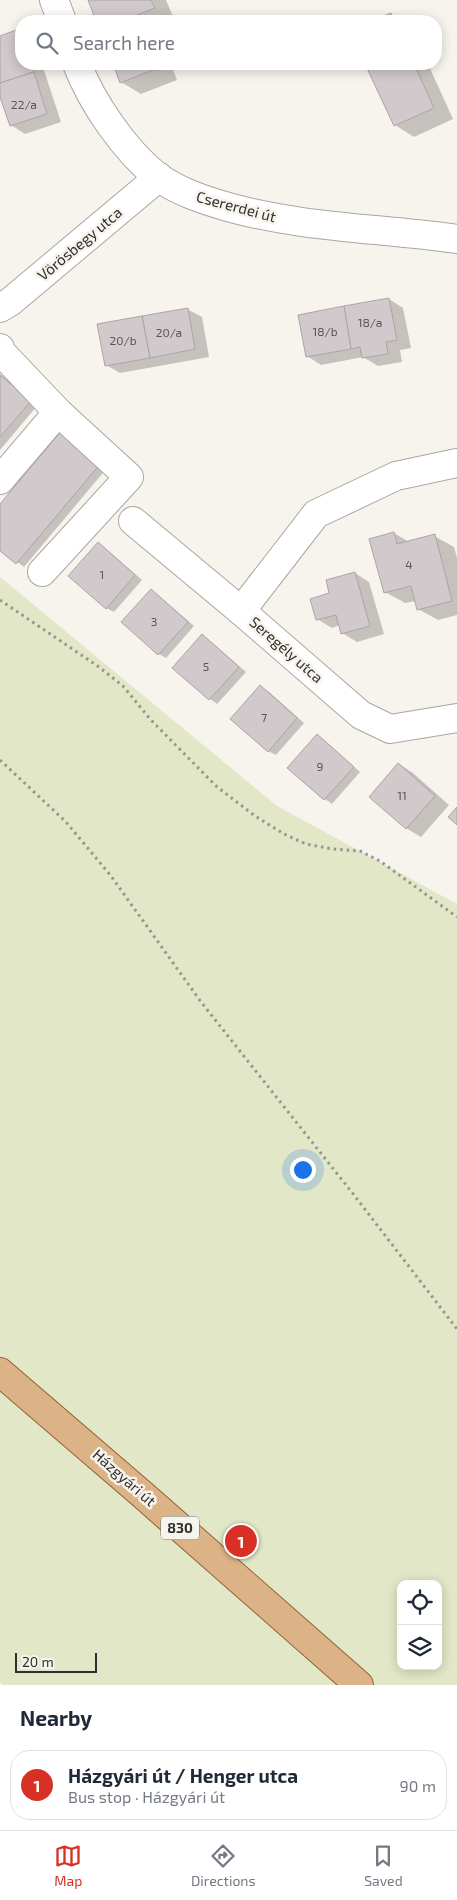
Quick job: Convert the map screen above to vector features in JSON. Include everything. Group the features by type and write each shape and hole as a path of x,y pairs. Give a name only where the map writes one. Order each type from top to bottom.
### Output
{"main road":[{"name":"Házgyári út","path":"0,1372 359,1685"}],"street":[{"path":"54,0 60,15"},
{"name":"Csererdei út","path":"80,70 103,114 132,152 159,177 197,198 242,211 294,222 457,239"},
{"name":"Vörösbegy utca","path":"0,308 10,302 159,177"},
{"path":"0,351 58,412 129,477 42,572"},
{"path":"0,480 58,412"},
{"path":"241,611 316,514 396,476 457,463"},
{"name":"Seregély utca","path":"133,521 362,715 390,729 457,718"}],"path":[{"path":"0,600 99,667 123,686 150,720 216,786 254,816 284,834 306,844 332,849 360,851 374,858 457,917"},
{"path":"0,760 66,822 105,870 201,1002 354,1195 457,1329"}],"green space":[{"path":"0,577 277,806 457,904 457,1685 3,1685 0,1683"}],"building":[{"path":"88,0 151,0 155,8 137,15 94,15"},
{"path":"15,30 15,70 33,70 34,72 0,83 0,36"},
{"path":"115,70 153,70 120,83"},
{"path":"368,70 417,70 434,108 394,126"},
{"path":"34,72 47,114 10,126 0,97 0,83"},
{"path":"389,298 397,340 386,342 388,354 362,358 360,347 351,349 344,306"},
{"path":"344,306 351,349 306,357 298,315"},
{"path":"188,308 195,349 150,358 142,316"},
{"path":"142,316 150,358 105,366 97,324"},
{"path":"0,375 31,401 0,437"},
{"path":"62,430 101,463 16,564 0,551 0,504"},
{"path":"394,532 397,544 435,534 452,601 417,610 411,586 384,593 369,539"},
{"path":"98,542 135,575 106,609 68,576"},
{"path":"355,572 370,626 341,634 336,615 316,620 310,599 329,593 326,580"},
{"path":"151,589 188,622 158,655 121,622"},
{"path":"202,634 239,667 209,700 172,668"},
{"path":"260,685 297,718 268,752 230,719"},
{"path":"317,734 354,767 324,800 287,768"},
{"path":"398,763 435,796 406,829 369,797"},
{"path":"457,807 457,825 448,817"}],"place":[{"name":"Házgyári út / Henger utca","path":"241,1541"}]}
